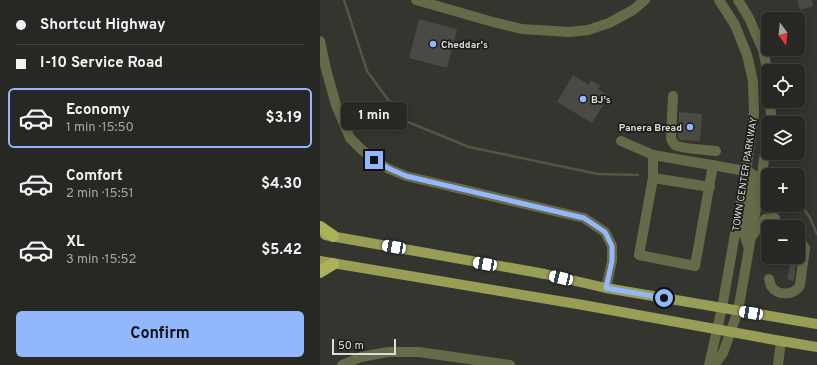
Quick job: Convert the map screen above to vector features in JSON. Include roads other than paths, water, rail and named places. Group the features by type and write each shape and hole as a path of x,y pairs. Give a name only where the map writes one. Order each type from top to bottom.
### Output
{"highway":[{"path":"320,227 333,236"},
{"path":"320,272 333,264"}],"main road":[{"path":"320,234 545,274 606,288 817,324"},
{"path":"320,261 817,346"}],"street":[{"path":"416,0 522,29 568,32 588,30 609,23 633,10 645,0"},
{"name":"TOWN CENTER PARKWAY","path":"709,365 722,308 746,171 754,113 753,81 747,55 735,25 719,0"},
{"path":"738,0 749,18 762,50 766,64"},
{"path":"747,0 749,18"},
{"path":"320,41 336,105 350,138 362,150 374,160 406,176 584,218 605,232 612,246 612,261 606,288"},
{"path":"673,96 671,136 675,144 683,147 716,151"},
{"path":"621,141 653,155 746,171 752,174 754,177 754,184 743,230 750,245"},
{"path":"653,155 653,178 639,255 695,266 714,165"},
{"name":"TOWN CENTER PARKWAY","path":"714,365 723,353 738,311 763,160"},
{"path":"653,178 710,187"},
{"path":"750,245 757,229 764,219 776,218 763,211 757,200"},
{"path":"769,279 770,285 775,290 785,293 794,292 798,290 800,285 803,264"},
{"path":"778,365 781,341"},
{"path":"342,365 361,357 388,352 419,352 478,363 510,365"}],"waterway":[{"path":"344,0 367,71 403,120 469,147 598,174 638,175"},
{"path":"805,210 817,234"}],"place":[{"name":"Cheddar's","path":"433,44"},
{"name":"BJ's","path":"583,99"},
{"name":"Panera Bread","path":"690,127"}]}
